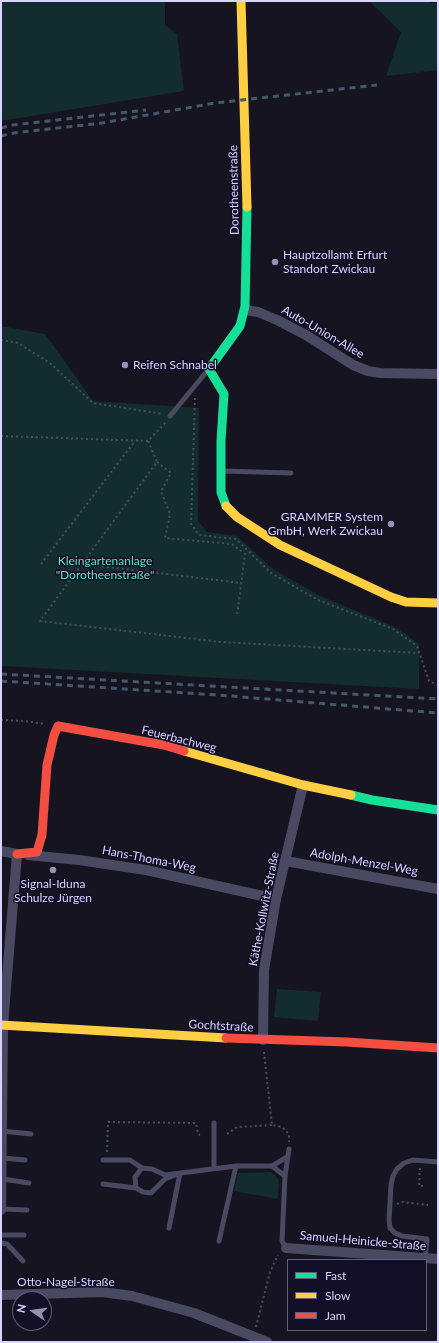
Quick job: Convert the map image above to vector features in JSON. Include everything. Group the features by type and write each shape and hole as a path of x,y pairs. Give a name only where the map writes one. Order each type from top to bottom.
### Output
{"street":[{"name":"Dorotheenstraße","path":"209,369 240,326 245,310 247,218 241,1"},
{"name":"Auto-Union-Allee","path":"245,310 258,312 277,320 306,335 353,365 368,371 380,373 438,374"},
{"path":"209,369 224,394 221,441 221,492 226,506 236,517 280,545 391,597 406,602 438,603"},
{"path":"1,854 37,852 42,835 47,765 54,735 58,726"},
{"name":"Feuerbachweg","path":"58,726 164,745 303,785 372,800 438,810"},
{"name":"Käthe-Kollwitz-Straße","path":"263,1040 264,970 276,899 303,785"},
{"path":"1,851 16,854"},
{"path":"1,1205 2,1025 16,854"},
{"name":"Hans-Thoma-Weg","path":"16,854 79,860 146,870 276,899"},
{"name":"Adolph-Menzel-Weg","path":"286,861 438,889"},
{"name":"Gochtstraße","path":"2,1025 263,1040 347,1042 438,1048"},
{"name":"Samuel-Heinicke-Straße","path":"286,1248 438,1259"},
{"name":"Otto-Nagel-Straße","path":"1,1295 102,1292 132,1296 194,1313 267,1342"}],"lane":[{"path":"170,416 209,369"},
{"path":"221,471 291,473"},
{"path":"214,1123 214,1168"},
{"path":"2,1131 31,1134"},
{"name":"Samuel-Heinicke-Straße","path":"286,1248 282,1242 285,1176 289,1148"},
{"path":"105,1160 130,1160 142,1168 152,1169 165,1175 236,1166 272,1166 287,1157"},
{"path":"2,1158 25,1160"},
{"path":"425,1259 427,1239 402,1236 395,1233 390,1228 391,1185 393,1176 397,1169 404,1163 413,1160 438,1162"},
{"path":"219,1241 236,1166"},
{"path":"272,1166 285,1176"},
{"path":"136,1188 135,1177 142,1168"},
{"path":"103,1184 136,1188 143,1192 151,1193 165,1179 180,1173"},
{"path":"169,1228 180,1173"},
{"path":"2,1179 28,1183"},
{"path":"1,1205 27,1210"},
{"path":"1,1235 24,1235"},
{"path":"1,1243 7,1244 23,1261"}],"path":[{"path":"1,340 18,343 50,363 93,403 162,413 170,416 148,441 1,436"},
{"path":"41,564 135,441"},
{"path":"148,441 157,462 171,473 161,490 170,514 165,538 232,544 245,554 237,616"},
{"path":"157,462 40,621 221,642 419,652"},
{"path":"82,564 241,583"},
{"path":"1,720 25,721 58,726"},
{"path":"263,1040 272,1125"},
{"path":"105,1160 108,1122 196,1123 198,1134 200,1135"},
{"path":"227,1134 237,1127 272,1125 282,1127 289,1134 289,1148"},
{"path":"421,1161 419,1186 423,1186"},
{"path":"390,1205 403,1202 428,1205"},
{"path":"253,1336 270,1272 281,1250 286,1248"}],"green space":[{"path":"1,1 165,1 165,25 177,34 184,91 1,121"},
{"path":"369,1 438,2 438,70 386,76 401,32"},
{"name":"Kleingartenanlage \"Dorotheenstraße\"","path":"1,326 45,334 93,401 199,408 198,521 207,532 237,536 273,569 318,595 397,628 419,644 419,689 1,666"},
{"path":"277,989 321,992 318,1021 274,1017"},
{"path":"271,1172 279,1181 278,1199 234,1191 238,1173"}],"railway":[{"path":"1,136 14,133 102,123 215,103 377,85"},
{"path":"1,128 13,125 146,110"},
{"path":"1,674 438,699"},
{"path":"1,681 218,695 438,713"}],"traffic: fast":[{"path":"226,506 221,492 221,441 224,394 209,369 240,326 245,306 247,207"},
{"path":"351,795 372,800 438,810"}],"traffic: slow":[{"path":"241,1 247,207"},
{"path":"226,506 237,517 280,545 391,597 406,602 438,603"},
{"path":"184,751 303,785 351,795"},
{"path":"1,1025 226,1038"}],"traffic: jam":[{"path":"17,854 37,852 42,835 47,765 54,735 58,726 164,745 184,751"},
{"path":"226,1038 347,1042 438,1048"}],"place":[{"name":"Hauptzollamt Erfurt Standort Zwickau","path":"275,262"},
{"name":"Reifen Schnabel","path":"125,365"},
{"name":"GRAMMER System GmbH, Werk Zwickau","path":"391,524"},
{"name":"Signal-Iduna Schulze Jürgen","path":"53,870"}]}
